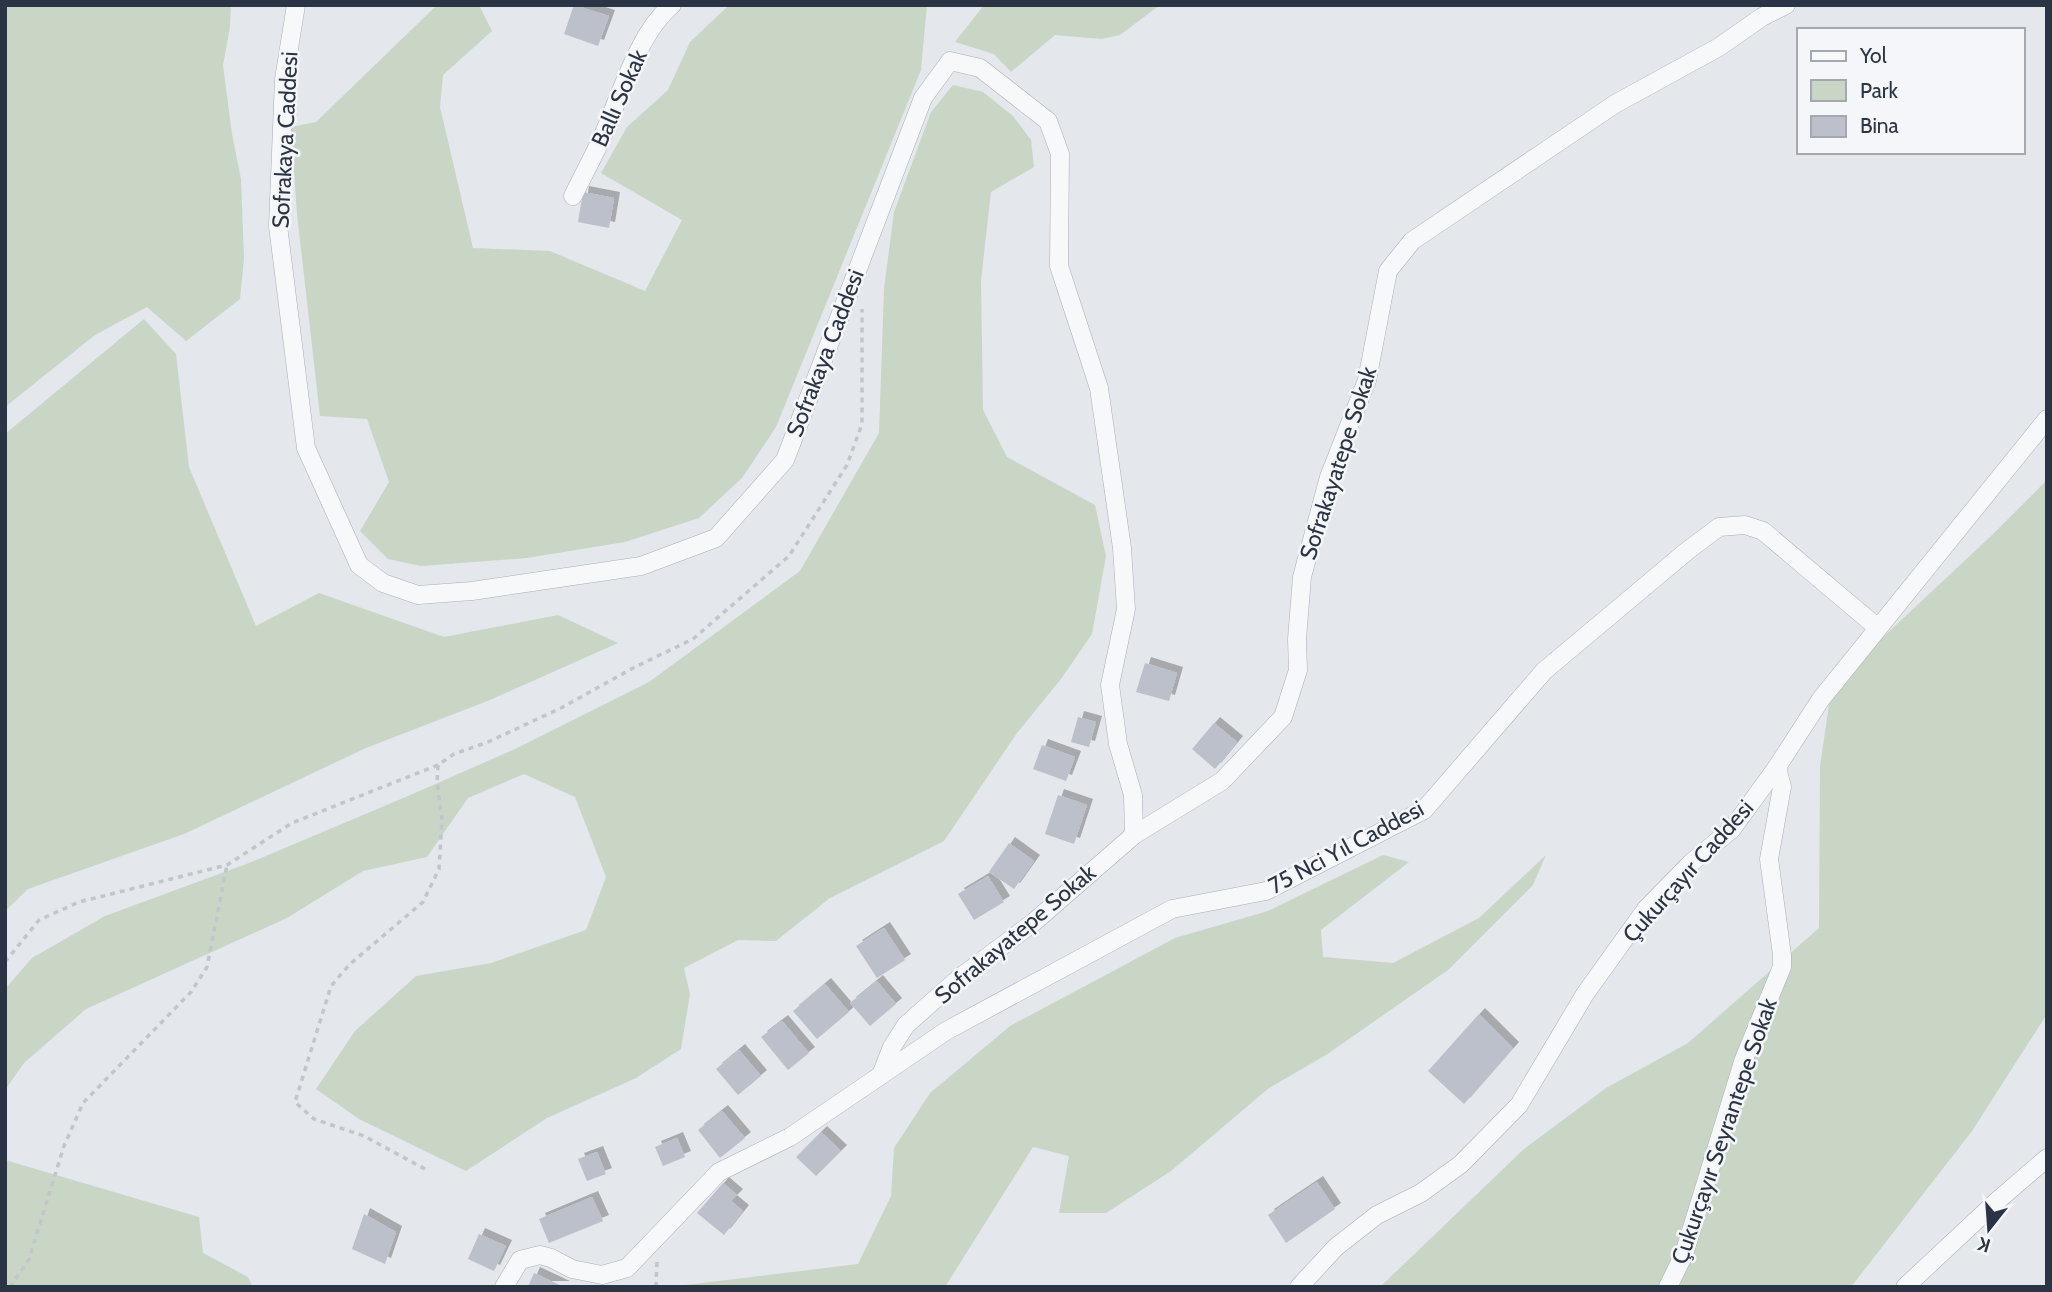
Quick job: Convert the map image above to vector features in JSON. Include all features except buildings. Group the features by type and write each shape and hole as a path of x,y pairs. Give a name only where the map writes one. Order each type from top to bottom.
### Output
{"street":[{"name":"Sofrakaya Caddesi","path":"296,5 284,79 278,226 306,448 359,565 383,583 418,595 472,591 641,566 716,538 785,460 923,98 950,61 980,68 1048,121 1060,155 1059,266 1099,388 1122,548 1126,610 1110,685 1118,744 1133,795 1134,835"},
{"name":"Ballı Sokak","path":"573,196 646,39 672,5"},
{"name":"Sofrakayatepe Sokak","path":"881,1075 892,1047 906,1025 958,979 1034,922 1134,835 1222,781 1283,717 1298,670 1297,639 1302,577 1329,477 1367,380 1388,271 1412,241 1615,104 1719,47 1762,17 1786,5"},
{"name":"Çukurçayır Caddesi","path":"1299,1287 1336,1247 1377,1215 1421,1193 1461,1164 1519,1105 1585,995 1646,909 1690,863 1732,829 1777,767 1821,699 2047,419"},
{"name":"75 Nci Yıl Caddesi","path":"504,1287 520,1260 540,1255 572,1269 602,1275 627,1268 719,1172 790,1137 946,1031 1172,909 1266,891 1424,810 1544,671 1719,527 1745,525 1763,531 1878,628"},
{"name":"Çukurçayır Seyrantepe Sokak","path":"1668,1287 1684,1254 1744,1059 1782,967 1769,859 1782,787 1777,767"},
{"path":"1905,1287 2047,1158"}],"path":[{"path":"5,962 38,920 79,902 227,864 292,822 438,765 454,754 488,742 561,708 693,639 789,556 847,465 862,424 862,307"},
{"path":"425,1169 364,1136 314,1119 296,1102 331,986 351,964 423,902 439,869 442,819 437,783 438,765"},
{"path":"10,1287 29,1259 64,1146 83,1103 191,992 207,967 227,864"}],"green space":[{"path":"5,5 231,5 223,65 241,179 244,258 240,299 186,341 147,307 95,335 5,407"},
{"path":"437,5 479,5 492,31 443,75 440,107 473,248 550,251 645,291 682,220 601,173 627,127 668,90 690,42 729,5 927,5 921,70 776,427 742,478 699,518 625,542 527,558 421,566 388,559 360,531 389,482 367,419 320,416 297,214 291,127 316,122"},
{"path":"984,5 1160,5 1120,35 1102,39 1055,35 1011,72 994,54 955,42"},
{"path":"953,85 983,92 1013,116 1031,140 1034,167 991,192 981,280 983,410 1007,457 1095,505 1106,556 1092,634 1061,679 1017,733 944,841 830,898 776,941 738,940 684,968 690,994 681,1049 636,1078 547,1118 466,1171 359,1119 316,1089 355,1031 416,976 491,963 586,930 606,877 575,797 524,774 468,798 427,857 363,871 287,918 86,1009 24,1063 5,1090 5,989 32,958 105,916 249,863 408,796 515,749 649,682 800,571 879,433 884,289 894,212 931,112"},
{"path":"144,319 176,354 189,467 256,626 319,593 444,637 558,615 618,643 490,700 366,748 184,834 28,889 5,911 5,434"},
{"path":"2047,480 2047,1014 1972,1131 1851,1287 1380,1287 1524,1149 1606,1088 1688,1043 1819,928 1820,766 1832,685"},
{"path":"1383,855 1409,862 1321,930 1323,957 1393,963 1479,918 1546,855 1533,885 1448,970 1326,1055 1269,1088 1171,1171 1106,1213 1059,1213 1069,1156 1033,1147 945,1287 669,1287 858,1264 891,1196 894,1148 930,1093 1010,1026 1175,938 1268,911"},
{"path":"5,1160 199,1217 203,1253 248,1277 253,1287 5,1287"}]}
